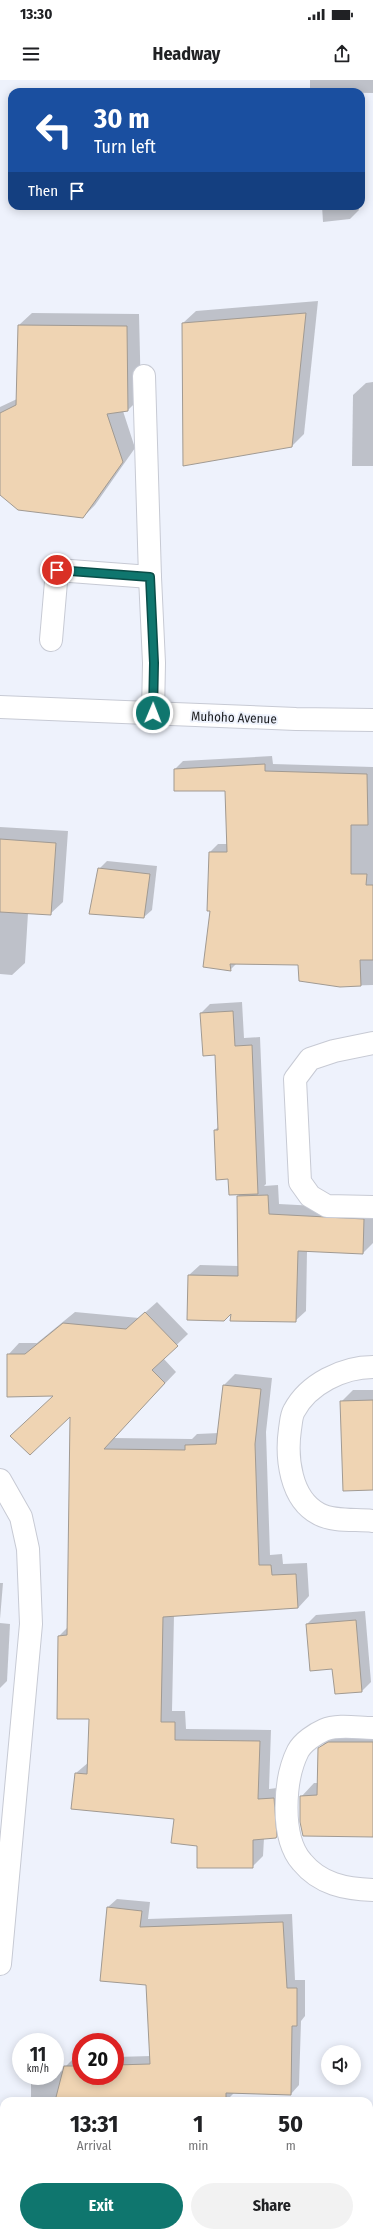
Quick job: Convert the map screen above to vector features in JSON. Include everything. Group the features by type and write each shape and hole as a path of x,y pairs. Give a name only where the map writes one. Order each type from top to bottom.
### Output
{"street":[{"path":"144,376 154,663 153,713"},
{"path":"51,640 57,570 150,577"},
{"name":"Muhoho Avenue","path":"0,707 296,719 373,720"},
{"path":"373,1043 334,1051 310,1059 295,1079 300,1182 310,1196 327,1206 373,1206"},
{"path":"373,1367 351,1370 333,1377 308,1392 293,1412 288,1443 289,1458 294,1483 303,1501 319,1514 338,1518 373,1521"},
{"path":"0,1480 21,1517 28,1549 31,1624 0,1964"},
{"path":"373,1728 340,1727 326,1730 308,1740 299,1750 288,1786 287,1827 295,1852 301,1862 321,1879 340,1887 373,1890"}],"building":[{"path":"306,313 292,447 183,466 182,323"},
{"path":"18,325 127,326 128,411 107,414 123,462 83,518 18,510 0,495 0,413 16,405"},
{"path":"265,764 265,771 367,774 368,825 351,825 351,874 367,874 366,885 373,885 373,960 360,960 361,986 340,987 299,981 298,965 230,964 231,971 203,967 210,911 207,911 209,852 227,852 225,791 174,791 174,769"},
{"path":"0,839 56,843 51,915 0,912"},
{"path":"98,868 150,874 144,918 89,914"},
{"path":"233,1011 235,1046 252,1045 258,1194 229,1195 228,1179 216,1180 214,1130 218,1130 215,1055 203,1056 200,1013"},
{"path":"268,1195 269,1214 364,1219 363,1254 298,1251 296,1322 230,1321 231,1314 224,1321 187,1320 188,1275 238,1276 237,1196"},
{"path":"145,1312 178,1346 152,1370 165,1383 104,1449 185,1450 185,1445 216,1444 223,1385 261,1389 255,1444 259,1565 271,1565 272,1575 296,1574 298,1608 163,1617 161,1722 175,1722 175,1740 260,1741 258,1799 274,1798 277,1836 276,1838 253,1840 253,1868 197,1868 197,1846 171,1843 174,1819 71,1809 75,1773 87,1774 89,1719 57,1719 58,1636 67,1635 70,1417 30,1455 10,1436 53,1396 7,1397 7,1354 25,1354 63,1323 126,1329"},
{"path":"373,1400 373,1490 343,1491 340,1401"},
{"path":"356,1620 362,1692 335,1694 332,1669 310,1671 306,1624"},
{"path":"328,1742 373,1742 373,1837 303,1836 300,1822 300,1796 317,1795 318,1748"},
{"path":"107,1907 142,1911 140,1927 283,1922 287,1988 297,1988 297,2026 292,2026 291,2095 226,2093 226,2097 56,2097 59,2085 64,2085 64,2066 72,2066 72,2085 124,2085 124,2065 150,2064 146,1985 100,1981"}],"route":[{"path":"57,570 150,577 154,663 153,713"}]}
